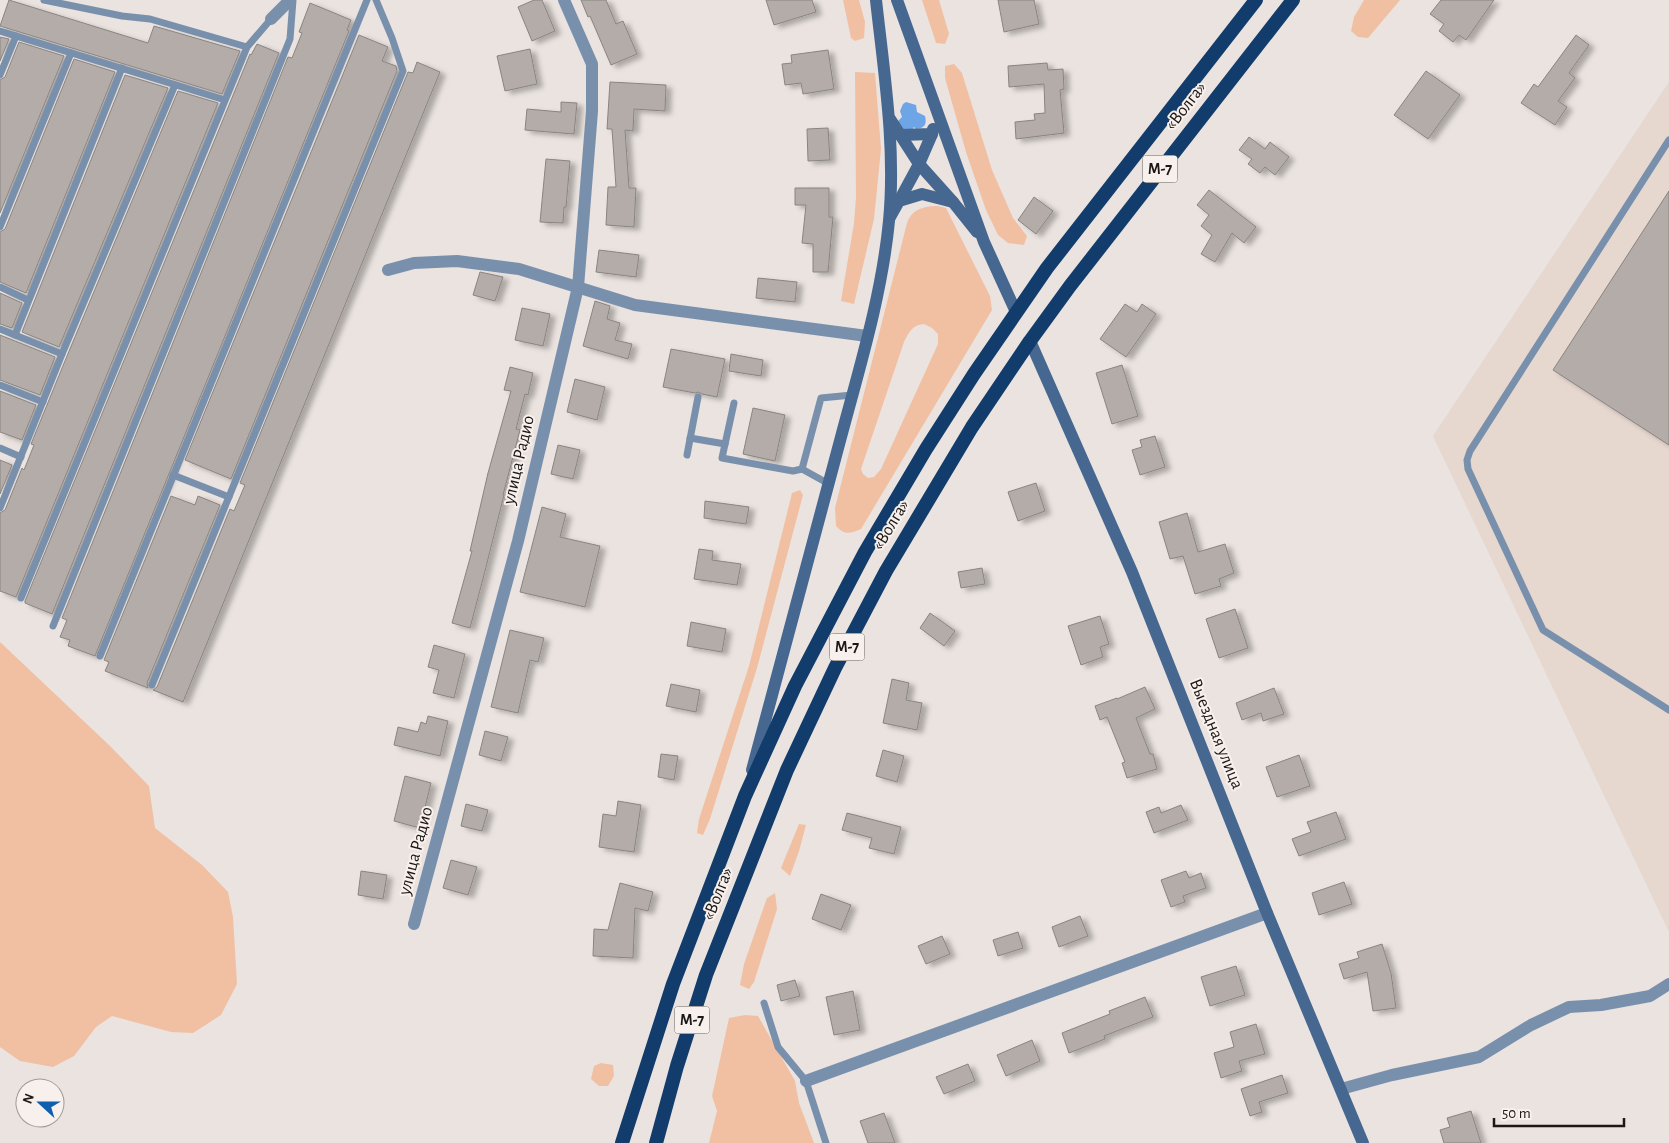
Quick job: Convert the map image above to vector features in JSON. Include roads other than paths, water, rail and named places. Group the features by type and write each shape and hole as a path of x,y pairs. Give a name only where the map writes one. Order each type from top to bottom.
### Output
{"highway":[{"name":"«Волга»","path":"622,1143 673,984 745,796 795,686 865,552 926,449 1047,268 1256,0"},
{"name":"«Волга»","path":"656,1143 677,1066 706,975 787,770 836,668 886,571 972,427 1030,341 1070,286 1293,0"}],"main road":[{"path":"745,796 829,484 879,286 889,219 891,162 876,0"},
{"path":"897,0 984,242 1016,312"},
{"path":"889,219 919,164 932,134 937,112"},
{"path":"888,116 919,164 953,202 984,242"},
{"path":"900,135 932,134"},
{"path":"899,202 922,194 953,202"},
{"name":"Выездная улица","path":"1030,341 1132,572 1267,913 1363,1143"}],"street":[{"path":"272,18 292,0"},
{"name":"улица Радио","path":"414,924 518,541 578,287 592,111 592,64 564,0"},
{"path":"388,270 414,263 457,261 519,269 635,305 867,336"},
{"path":"806,1081 1267,913"},
{"path":"1341,1089 1392,1074 1479,1057 1531,1025 1570,1006 1601,1004 1650,996 1669,984"}],"lane":[{"path":"44,0 122,16 150,18 247,46"},
{"path":"53,626 290,39 292,0"},
{"path":"100,656 368,0"},
{"path":"152,685 403,70 376,0"},
{"path":"21,598 247,46 272,18"},
{"path":"0,31 225,100"},
{"path":"0,75 16,36"},
{"path":"0,227 71,53"},
{"path":"15,335 122,68"},
{"path":"0,508 62,354 176,85"},
{"path":"1669,140 1470,451 1467,460 1468,469 1543,630 1669,710"},
{"path":"0,287 28,300"},
{"path":"0,329 62,354"},
{"path":"0,385 43,402"},
{"path":"802,470 820,398 852,395"},
{"path":"687,455 698,397"},
{"path":"734,402 722,458 802,470 829,484"},
{"path":"690,438 725,444"},
{"path":"0,448 21,457"},
{"path":"174,475 228,497"},
{"path":"764,1003 778,1047 806,1081 826,1143"}],"water":[{"path":"906,102 916,105 917,112 925,116 926,121 923,127 916,129 914,127 912,130 903,131 897,122 902,117 900,111"}]}
